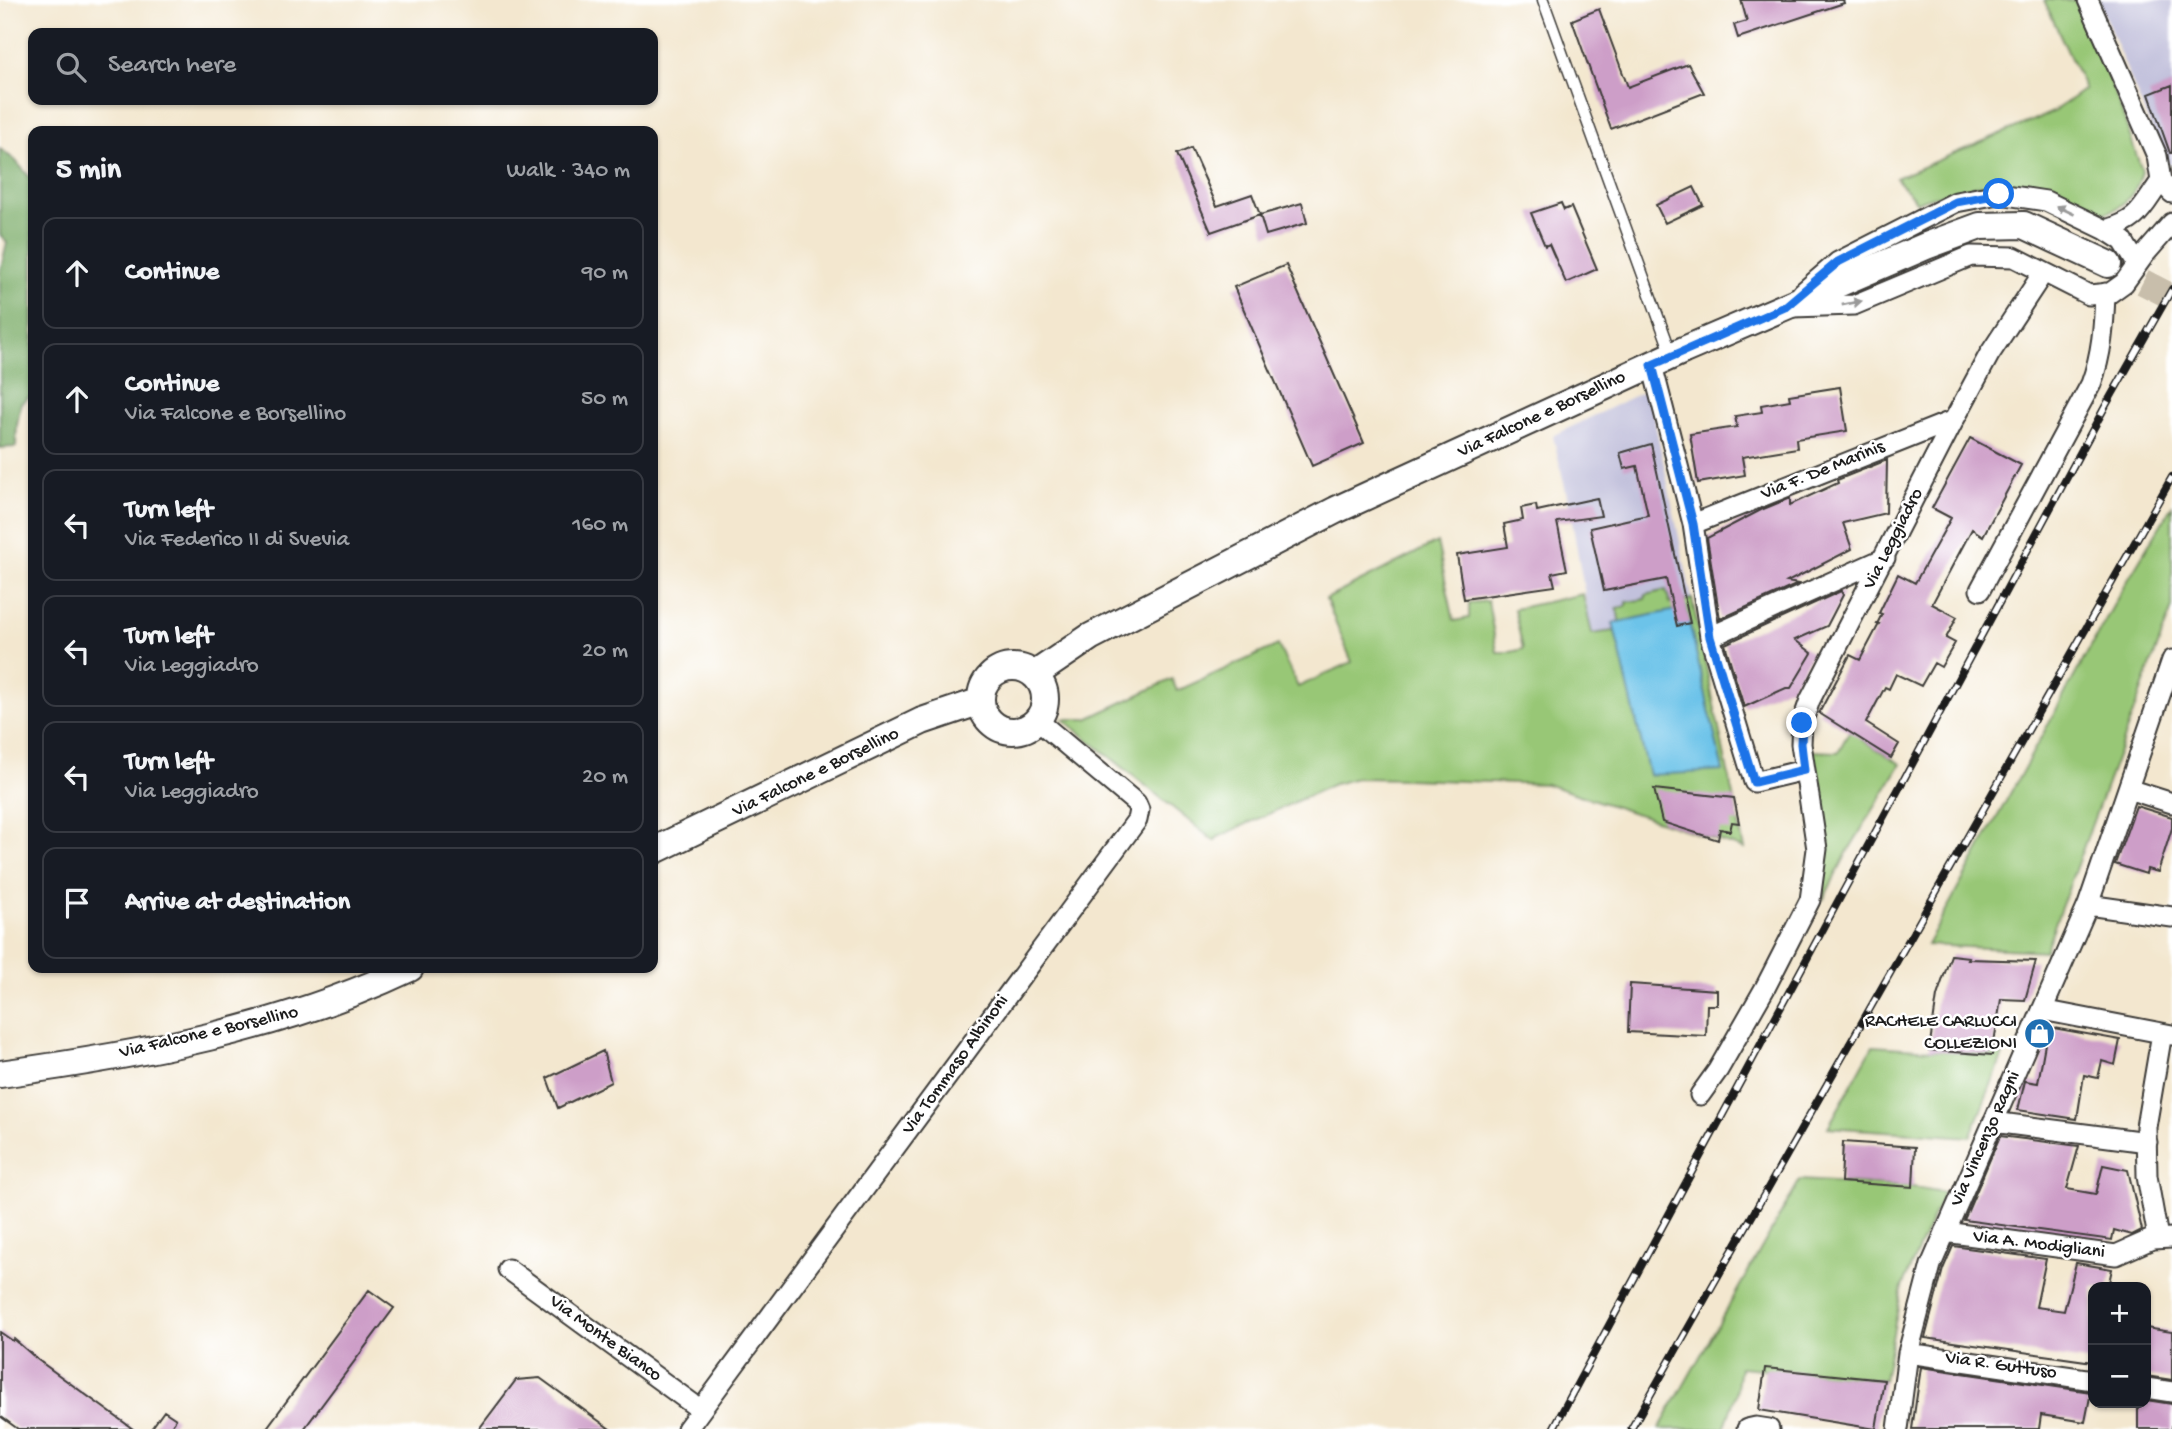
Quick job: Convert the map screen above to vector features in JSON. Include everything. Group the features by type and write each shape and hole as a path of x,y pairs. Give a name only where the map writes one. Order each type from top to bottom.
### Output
{"main road":[{"name":"Via Falcone e Borsellino","path":"1034,675 1090,637 1336,510 1662,360 1926,246 1979,226 2024,225 2108,264"},
{"path":"1015,667 1034,675 1041,683 1045,702 1037,720 1018,731 998,727 984,712 981,701 987,681 995,673 1015,667"},
{"name":"Via Falcone e Borsellino","path":"658,849 922,721 981,701"},
{"name":"Via Falcone e Borsellino","path":"0,1074 178,1045 305,1010 398,973"}],"street":[{"path":"2088,0 2157,156 2166,187 2127,223 2106,230"},
{"path":"1785,307 1838,262 1956,202 1999,194 2046,201 2106,230 2123,241 2137,264"},
{"path":"1785,307 1854,305 1971,256 2014,257 2089,295 2110,293 2124,283 2172,223"},
{"name":"Via Leggiadro","path":"1700,1095 1718,1070 1765,988 1810,900 1817,849 1801,744 1802,723 1810,700 1989,355 2043,273"},
{"path":"1980,590 2091,384 2104,330 2105,293"},
{"path":"1662,360 1693,524 1710,637 1754,782 1804,770"},
{"name":"Via F. De Marinis","path":"1693,524 1954,420"},
{"path":"1710,637 1885,558"},
{"name":"Via Vincenzo Ragni","path":"1898,1429 1908,1353 1931,1265 2088,905 2168,683 2172,660"},
{"name":"Via Tommaso Albinoni","path":"687,1429 1137,820 1139,810 1136,803 1037,720"},
{"path":"2128,789 2172,803"},
{"path":"2088,905 2172,917"},
{"path":"2042,1010 2167,1034 2146,1126 2147,1176 2165,1238"},
{"path":"1993,1122 2147,1142"},
{"name":"Via A. Modigliani","path":"1945,1232 2116,1255 2165,1238"},
{"name":"Via Monte Bianco","path":"508,1269 701,1410"},
{"name":"Via R. Guttuso","path":"1908,1353 2088,1379"},
{"path":"2151,1389 2172,1392"},
{"path":"1747,1429 1769,1429"}],"lane":[{"path":"1543,0 1662,360"}],"shaded area":[{"path":"2098,0 2172,0 2172,165 2165,162"},
{"path":"1648,389 1692,599 1670,603 1645,599 1628,602 1621,630 1592,634 1569,504 1553,436"}],"green space":[{"path":"2044,0 2076,0 2118,101 2142,171 2133,192 2123,204 2103,213 2030,188 2000,184 1972,186 1917,202 1896,178 2053,112 2085,89"},
{"path":"0,149 15,160 28,175 28,398 21,403 16,447 0,448 0,271 7,242 0,235"},
{"path":"2172,506 2172,608 2045,951 1927,945 2124,586"},
{"path":"1437,542 1454,621 1469,618 1469,603 1488,601 1497,652 1523,649 1514,609 1583,594 1592,634 1621,630 1617,608 1627,606 1627,602 1645,599 1646,595 1666,590 1670,603 1692,599 1744,849 1546,784 1357,778 1334,784 1214,841 1063,719 1087,719 1172,679 1177,691 1278,645 1298,687 1352,662 1326,599"},
{"path":"1850,730 1901,764 1847,853 1823,900 1822,825 1811,751 1838,752"},
{"path":"1873,1046 2003,1055 1970,1137 1828,1127"},
{"path":"1800,1180 1913,1187 1944,1192 1902,1287 1884,1380 1740,1367 1736,1394 1724,1429 1659,1429"}],"water":[{"path":"1686,608 1723,771 1649,775 1613,623"}],"building":[{"path":"1741,0 1843,0 1844,3 1738,38 1734,25 1747,21"},
{"path":"1599,9 1628,87 1688,64 1704,93 1611,129 1572,20"},
{"path":"2172,85 2172,153 2170,153 2149,94"},
{"path":"1191,148 1217,206 1252,194 1260,215 1211,232 1177,154"},
{"path":"1694,187 1703,205 1665,223 1656,205"},
{"path":"1302,203 1307,223 1266,235 1260,215"},
{"path":"1561,203 1564,210 1571,207 1597,269 1566,283 1549,244 1545,246 1531,213"},
{"path":"1286,265 1364,443 1312,466 1234,287"},
{"path":"1840,387 1847,431 1796,439 1797,448 1742,457 1745,475 1698,483 1690,434 1737,427 1735,416 1762,412 1761,405 1790,400 1789,395"},
{"path":"1970,438 2021,465 1983,536 1972,529 1932,604 1957,617 1946,638 1955,643 1941,667 1934,663 1921,686 1896,674 1889,689 1885,687 1866,723 1899,744 1891,758 1819,713 1850,655 1860,660 1879,624 1882,614 1879,613 1898,574 1915,583 1951,518 1932,508"},
{"path":"1651,444 1690,623 1677,626 1666,579 1604,591 1590,528 1648,515 1637,466 1624,469 1620,453"},
{"path":"1887,460 1886,513 1843,523 1852,549 1787,582 1798,584 1720,619 1707,538 1761,510 1790,498 1790,505 1838,483 1837,480"},
{"path":"1597,498 1601,516 1557,522 1567,570 1552,573 1555,586 1464,599 1457,555 1508,547 1504,524 1523,520 1521,508 1536,505 1537,511"},
{"path":"1841,591 1843,595 1827,626 1795,640 1812,653 1791,688 1744,707 1725,644"},
{"path":"1654,789 1734,798 1739,823 1732,822 1730,831 1720,829 1718,840 1662,822"},
{"path":"2136,806 2172,817 2172,828 2158,872 2147,869 2146,874 2115,864"},
{"path":"1951,955 1969,957 1968,959 2036,961 2025,1000 2001,999 1992,1055 1929,1050 1937,996"},
{"path":"1630,984 1717,990 1717,1005 1707,1005 1706,1036 1628,1032"},
{"path":"2048,1027 2120,1040 2115,1065 2102,1061 2098,1078 2084,1075 2077,1119 2018,1110 2025,1081 2038,1083"},
{"path":"603,1051 611,1082 558,1108 547,1078"},
{"path":"2000,1136 2079,1146 2067,1189 2096,1194 2103,1165 2128,1170 2142,1230 2132,1235 2114,1230 2112,1240 1964,1220"},
{"path":"1843,1142 1915,1147 1913,1187 1841,1182"},
{"path":"1953,1246 2046,1259 2036,1307 2064,1311 2076,1263 2112,1269 2109,1282 2088,1282 2088,1361 1925,1338 1943,1269"},
{"path":"369,1290 394,1308 304,1429 266,1429"},
{"path":"2151,1329 2172,1332 2172,1380 2151,1377"},
{"path":"0,1332 13,1341 14,1339 38,1360 133,1429 18,1429 0,1416"},
{"path":"1921,1367 2088,1392 2085,1422 2041,1415 2039,1429 1912,1429"},
{"path":"1765,1368 1884,1380 1876,1429 1759,1410"},
{"path":"540,1378 610,1429 479,1429 516,1380"},
{"path":"2151,1401 2172,1404 2172,1429 2138,1429 2138,1408 2151,1408"},
{"path":"164,1411 176,1419 169,1429 151,1429"}],"tunnel":[{"path":"2108,264 2172,297"}],"railway":[{"path":"1553,1429 2106,405 2172,289"},
{"path":"1631,1429 2172,477"}],"place":[{"name":"RACHELE CARLUCCI COLLEZIONI","path":"2040,1033"}],"route":[{"path":"1802,723 1804,770 1754,782 1708,629 1693,524 1652,365 1785,307 1838,262 1956,202 1999,194"}]}
